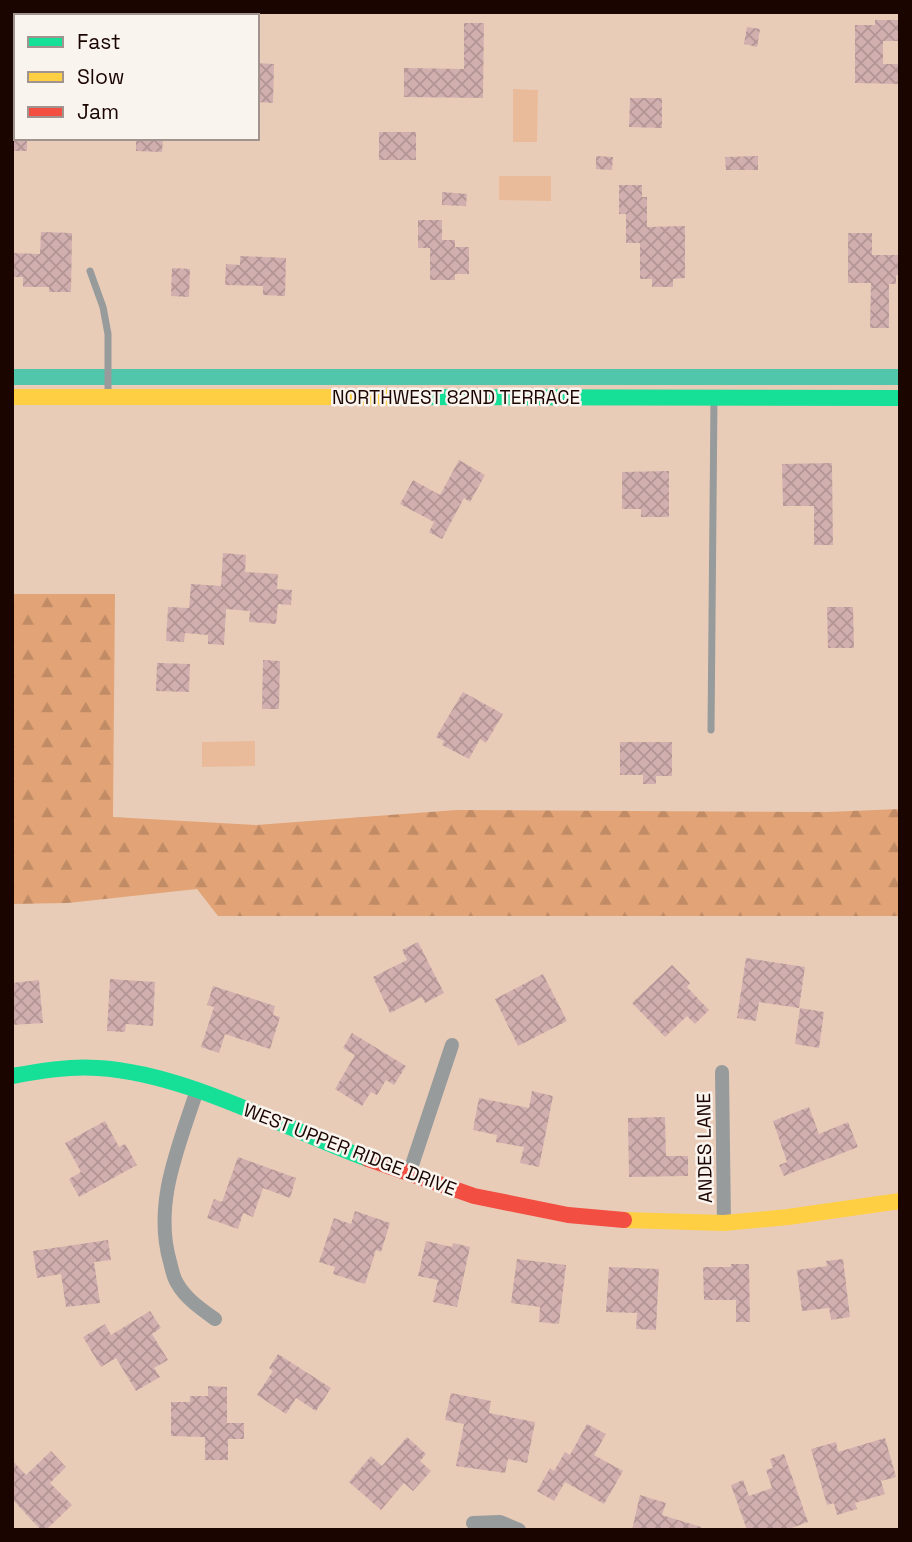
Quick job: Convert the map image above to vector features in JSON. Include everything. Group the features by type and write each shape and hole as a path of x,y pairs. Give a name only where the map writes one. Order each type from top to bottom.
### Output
{"street":[{"name":"NORTHWEST 82ND TERRACE","path":"12,397 900,398"},
{"path":"409,1174 452,1045"},
{"name":"WEST UPPER RIDGE DRIVE","path":"12,1076 48,1070 99,1068 142,1075 197,1090 327,1144 474,1196 568,1215 652,1222 724,1223 900,1201"},
{"name":"ANDES LANE","path":"722,1072 724,1223"},
{"path":"197,1090 169,1178 164,1217 167,1253 176,1282 191,1301 215,1319"},
{"path":"473,1523 500,1522 519,1530"}],"lane":[{"path":"90,271 103,307 108,334 108,397"},
{"path":"711,730 714,398"}],"green space":[{"path":"12,594 115,594 113,817 256,825 456,810 827,812 900,809 900,916 218,916 197,889 68,903 12,904"}],"shaded area":[{"path":"513,89 538,90 537,142 513,142"},
{"path":"499,176 551,176 551,201 499,200"},
{"path":"255,741 255,766 202,767 202,742"}],"building":[{"path":"875,20 900,20 900,41 883,41 883,64 900,64 900,84 855,83 855,25 875,25"},
{"path":"464,23 484,23 483,98 404,97 404,68 464,69"},
{"path":"747,27 760,29 757,47 744,44"},
{"path":"259,63 274,64 273,103 259,102"},
{"path":"630,98 662,98 662,128 629,127"},
{"path":"379,132 416,132 416,160 379,160"},
{"path":"12,138 27,140 27,151 12,151"},
{"path":"136,140 163,140 162,152 136,151"},
{"path":"596,156 613,157 612,170 596,169"},
{"path":"758,156 758,170 726,170 725,157"},
{"path":"619,185 642,185 642,197 647,197 647,227 685,226 685,278 673,279 673,287 652,287 652,279 640,279 640,243 626,243 626,214 619,214"},
{"path":"442,192 467,194 466,206 442,205"},
{"path":"418,220 442,220 442,240 455,240 455,247 469,247 469,274 455,274 455,280 430,280 430,248 418,248"},
{"path":"41,232 72,233 71,292 49,292 49,287 23,287 23,277 12,277 12,253 40,254"},
{"path":"848,233 872,233 872,255 900,255 900,275 896,275 896,284 889,284 889,328 870,328 871,283 848,283"},
{"path":"240,256 286,258 285,296 263,295 263,286 225,285 226,264 240,265"},
{"path":"172,268 190,269 189,297 171,296"},
{"path":"459,460 485,475 470,502 464,498 442,539 429,532 434,522 400,504 413,480 440,495"},
{"path":"832,463 833,545 814,545 814,506 783,506 782,464"},
{"path":"669,471 669,517 641,517 641,509 622,509 622,472"},
{"path":"223,553 246,555 245,572 278,574 277,589 292,590 291,605 278,604 276,624 249,622 250,611 226,609 224,645 208,644 208,635 185,633 184,642 166,641 168,607 189,608 191,584 221,586"},
{"path":"827,607 853,607 854,648 828,648"},
{"path":"263,660 280,661 279,709 262,709"},
{"path":"157,663 190,664 189,692 156,691"},
{"path":"463,692 503,714 486,743 480,739 469,759 442,745 444,741 436,737"},
{"path":"620,742 672,742 672,776 656,776 656,784 643,784 643,775 620,775"},
{"path":"418,942 444,993 425,1003 422,997 390,1013 373,977 407,960 402,950"},
{"path":"746,958 805,967 799,1008 759,1002 756,1021 737,1018"},
{"path":"672,965 690,983 687,987 709,1010 695,1024 687,1016 665,1037 632,1003"},
{"path":"543,974 567,1021 518,1046 495,999"},
{"path":"110,979 155,982 153,1026 126,1024 125,1032 107,1031"},
{"path":"39,980 43,1023 12,1025 12,983"},
{"path":"213,986 275,1006 273,1015 280,1017 270,1049 225,1034 219,1053 201,1047 214,1007 207,1005"},
{"path":"800,1008 824,1012 819,1048 795,1044"},
{"path":"352,1033 406,1066 394,1085 386,1080 377,1095 371,1092 362,1106 335,1089 355,1055 343,1048"},
{"path":"532,1091 553,1096 539,1167 520,1163 524,1147 496,1142 497,1135 473,1130 479,1098 529,1108"},
{"path":"809,1107 819,1134 848,1122 858,1147 784,1176 779,1165 787,1162 773,1121"},
{"path":"665,1117 666,1156 688,1156 688,1176 629,1177 628,1118"},
{"path":"105,1121 119,1147 125,1144 137,1165 79,1197 69,1179 81,1172 65,1143"},
{"path":"238,1157 296,1178 290,1198 263,1188 253,1217 243,1213 238,1229 207,1218 214,1199 222,1202"},
{"path":"355,1211 390,1223 381,1252 376,1250 365,1284 333,1274 335,1267 319,1262 334,1218 351,1224"},
{"path":"108,1240 111,1260 94,1262 100,1303 66,1307 61,1274 37,1278 33,1251"},
{"path":"426,1241 452,1247 453,1243 470,1247 457,1307 433,1302 438,1280 418,1276"},
{"path":"517,1259 566,1265 559,1324 539,1322 540,1307 511,1303"},
{"path":"843,1259 850,1317 831,1320 829,1308 802,1311 797,1270 827,1266 826,1261"},
{"path":"731,1264 749,1264 750,1322 736,1322 736,1300 704,1300 703,1267 731,1267"},
{"path":"609,1267 659,1269 656,1330 636,1329 637,1313 606,1312"},
{"path":"150,1311 161,1328 152,1334 168,1360 154,1368 160,1377 136,1391 116,1358 101,1367 83,1337 105,1324 111,1335"},
{"path":"278,1354 331,1388 316,1411 296,1398 286,1414 257,1395 273,1371 269,1368"},
{"path":"208,1386 227,1387 227,1423 244,1423 244,1439 228,1439 228,1460 205,1460 205,1437 171,1436 171,1402 190,1402 190,1396 208,1396"},
{"path":"451,1393 491,1401 489,1413 535,1422 527,1463 508,1459 505,1473 456,1466 464,1424 445,1420"},
{"path":"587,1424 606,1434 594,1455 623,1471 604,1504 565,1482 554,1501 537,1491 550,1468 554,1471 565,1452 570,1455"},
{"path":"407,1437 426,1454 420,1461 431,1471 413,1491 404,1483 381,1510 349,1482 371,1456 382,1466"},
{"path":"885,1438 896,1477 881,1481 885,1494 855,1503 857,1509 837,1515 834,1503 827,1505 811,1449 836,1442 838,1452"},
{"path":"51,1451 66,1467 50,1483 72,1505 46,1530 41,1530 12,1499 12,1460 26,1475"},
{"path":"784,1454 808,1522 786,1530 747,1530 731,1485 743,1480 749,1496 772,1488 766,1470 773,1468 770,1459"},
{"path":"640,1495 666,1503 662,1515 701,1527 701,1530 632,1530"}],"waterway":[{"path":"12,377 900,377"}],"traffic: fast":[{"path":"390,397 900,398"},
{"path":"12,1076 98,1068 166,1080 235,1104 368,1159"}],"traffic: slow":[{"path":"12,397 390,397"},
{"path":"624,1220 724,1223 900,1201"}],"traffic: jam":[{"path":"368,1159 474,1196 568,1215 624,1220"}]}
